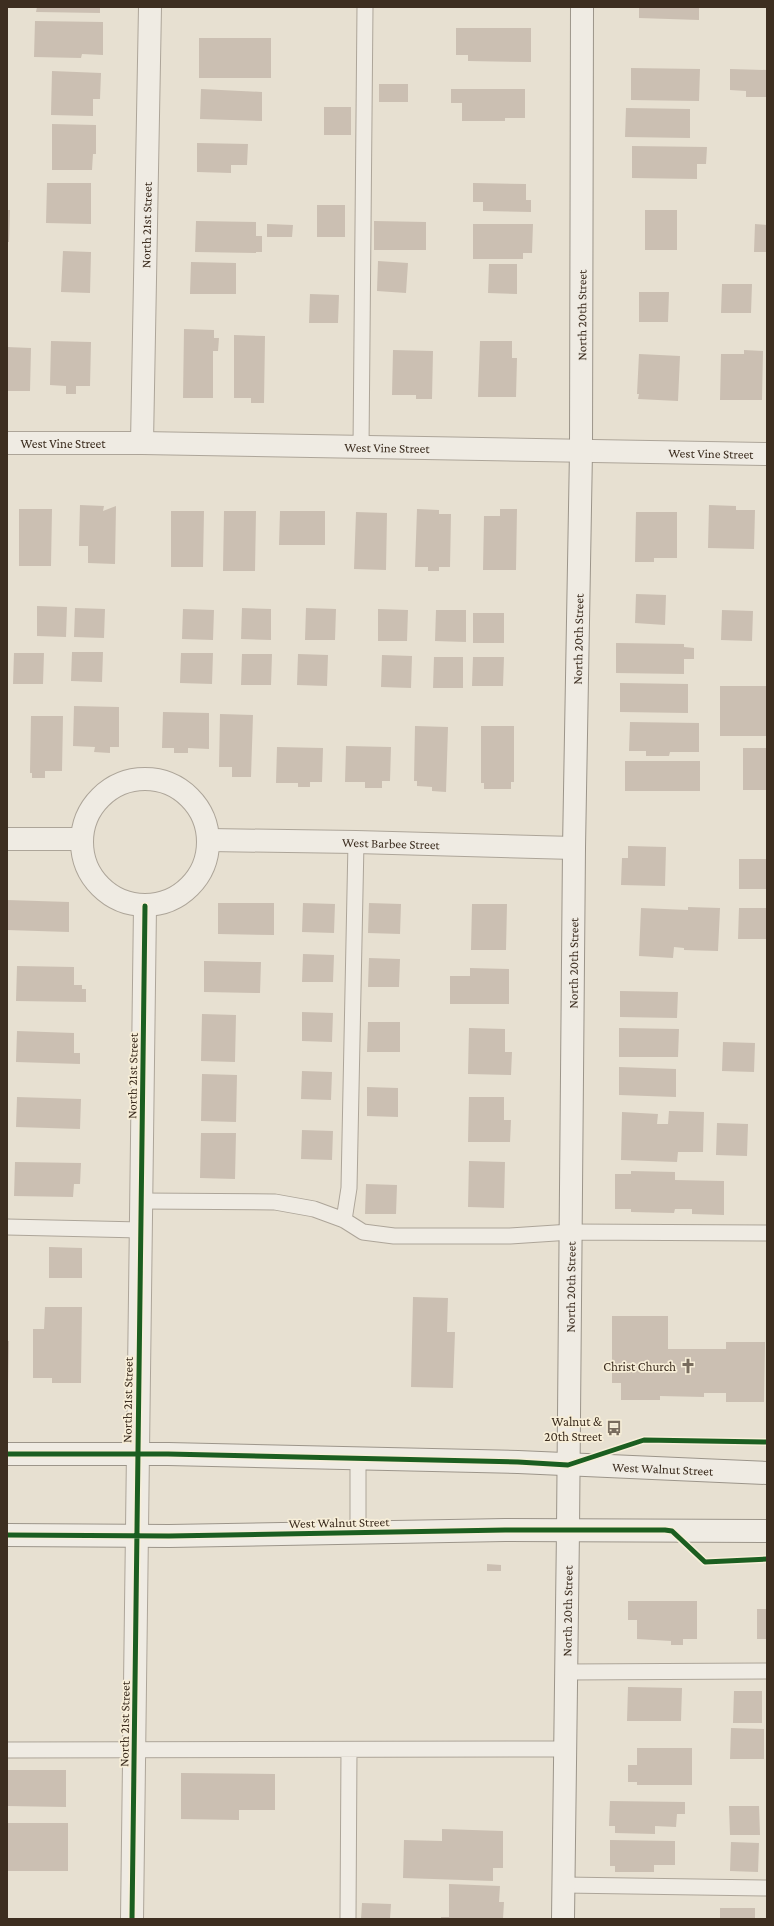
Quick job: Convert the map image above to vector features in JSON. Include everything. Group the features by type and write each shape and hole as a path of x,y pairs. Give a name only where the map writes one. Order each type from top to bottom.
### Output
{"main road":[{"name":"North 21st Street","path":"142,443 150,7"},
{"name":"North 20th Street","path":"563,1919 567,1672 574,848 581,451 582,7"},
{"name":"West Vine Street","path":"7,443 142,443 767,454"},
{"path":"146,779 165,782 182,790 196,804 205,821 209,840 206,860 198,878 183,893 171,900 165,903 145,906 124,902 106,893 92,877 84,859 82,839 86,820 95,803 109,790 127,782 146,779"},
{"path":"7,839 82,839"},
{"name":"West Barbee Street","path":"209,840 356,842 574,848"},
{"name":"North 21st Street","path":"132,1919 145,906"},
{"name":"West Walnut Street","path":"7,1454 138,1454 518,1462 767,1473"},
{"name":"West Walnut Street","path":"7,1535 137,1536 568,1530 767,1531"}],"lane":[{"path":"361,448 365,7"},
{"path":"344,1220 349,1188 356,842"},
{"path":"141,1201 275,1202 314,1209 344,1220 363,1232 394,1236 510,1236 571,1232 767,1233"},
{"path":"7,1227 140,1230"},
{"path":"358,1459 358,1533"},
{"path":"567,1672 767,1671"},
{"path":"7,1750 566,1749"},
{"path":"348,1919 349,1750"},
{"path":"564,1885 767,1888"}],"building":[{"path":"37,7 100,7 100,13 36,12"},
{"path":"639,7 699,7 699,20 639,18"},
{"path":"35,21 103,22 103,55 82,54 81,58 34,57"},
{"path":"456,28 531,28 531,62 468,61 468,55 456,55"},
{"path":"199,38 271,38 271,78 199,78"},
{"path":"631,68 700,69 699,101 631,100"},
{"path":"730,69 767,70 767,97 746,97 746,91 730,90"},
{"path":"52,71 101,73 100,99 93,99 93,116 51,115"},
{"path":"379,84 408,84 408,102 379,102"},
{"path":"201,89 262,92 262,121 200,119"},
{"path":"451,89 525,89 525,118 505,118 505,121 462,121 462,103 451,103"},
{"path":"324,107 351,107 351,135 324,135"},
{"path":"626,108 690,109 690,138 625,137"},
{"path":"52,124 96,125 96,154 93,154 92,170 52,170"},
{"path":"197,143 248,144 247,165 231,165 231,173 197,172"},
{"path":"632,146 707,147 706,164 697,164 697,179 632,178"},
{"path":"47,183 91,183 91,224 46,223"},
{"path":"473,183 526,184 526,200 531,200 531,212 483,211 483,202 473,202"},
{"path":"317,205 345,205 345,237 317,237"},
{"path":"7,210 10,210 9,242 7,242"},
{"path":"645,210 677,210 677,250 645,250"},
{"path":"196,221 256,222 256,236 262,236 262,252 195,252"},
{"path":"374,221 426,222 426,250 374,250"},
{"path":"267,224 293,225 292,237 267,237"},
{"path":"473,224 533,224 532,253 523,253 523,259 473,259"},
{"path":"755,224 767,225 767,252 754,252"},
{"path":"63,251 91,252 90,293 61,292"},
{"path":"378,261 408,263 406,293 377,291"},
{"path":"191,262 236,263 236,294 190,294"},
{"path":"489,264 517,264 517,294 488,293"},
{"path":"722,284 752,284 751,313 721,313"},
{"path":"639,292 669,292 668,322 639,322"},
{"path":"310,294 339,295 338,323 309,323"},
{"path":"184,329 214,330 214,338 219,338 218,351 213,351 213,398 183,398"},
{"path":"234,335 265,336 264,403 251,403 251,398 234,398"},
{"path":"51,341 91,342 90,386 76,386 76,394 66,394 66,386 50,385"},
{"path":"480,341 512,341 512,358 517,358 516,397 478,397"},
{"path":"7,347 31,348 30,391 7,391"},
{"path":"393,350 433,351 432,399 416,399 416,395 392,395"},
{"path":"744,350 763,351 762,400 720,400 721,354 744,354"},
{"path":"639,354 680,356 678,401 638,399"},
{"path":"80,505 104,506 103,511 116,506 115,564 88,563 88,546 79,546"},
{"path":"709,505 736,506 736,510 755,510 754,549 708,548"},
{"path":"19,509 52,509 51,566 19,566"},
{"path":"417,509 439,510 439,514 451,514 450,567 439,567 439,571 428,571 428,567 415,567"},
{"path":"500,509 517,509 516,570 483,570 484,516 500,516"},
{"path":"171,511 204,511 203,567 171,567"},
{"path":"224,511 256,511 255,571 223,571"},
{"path":"280,511 325,511 325,545 279,545"},
{"path":"356,512 387,513 386,570 354,569"},
{"path":"636,512 677,512 677,558 654,558 654,562 635,562"},
{"path":"636,594 666,595 665,625 635,623"},
{"path":"37,606 67,607 66,637 37,636"},
{"path":"75,608 105,609 104,638 74,637"},
{"path":"242,608 271,609 271,640 241,639"},
{"path":"306,608 336,609 335,640 305,640"},
{"path":"183,609 214,610 213,640 182,639"},
{"path":"378,609 408,610 407,641 378,641"},
{"path":"436,610 466,610 466,642 435,641"},
{"path":"722,610 753,611 752,641 721,640"},
{"path":"473,613 504,613 504,643 473,643"},
{"path":"616,643 684,644 684,647 694,648 694,659 684,659 684,674 616,673"},
{"path":"72,652 103,652 102,682 71,681"},
{"path":"14,653 44,653 43,684 13,684"},
{"path":"181,653 213,653 212,684 180,683"},
{"path":"242,654 272,654 271,685 241,685"},
{"path":"298,654 328,655 327,686 297,685"},
{"path":"382,655 412,656 411,688 381,687"},
{"path":"434,657 463,657 463,688 433,688"},
{"path":"473,657 504,657 503,686 472,686"},
{"path":"620,683 688,684 688,713 620,712"},
{"path":"720,686 767,686 767,736 720,736"},
{"path":"74,706 119,707 119,747 110,747 110,753 94,752 95,747 73,746"},
{"path":"163,712 209,713 209,749 188,748 188,753 174,753 174,748 162,748"},
{"path":"220,714 253,715 251,777 232,777 232,767 219,767"},
{"path":"31,716 63,716 62,771 45,771 45,778 32,778 32,773 30,773"},
{"path":"630,722 699,723 699,752 670,752 669,756 646,756 646,751 629,751"},
{"path":"415,726 448,727 446,792 432,791 432,787 417,786 417,781 414,781"},
{"path":"481,726 514,726 514,782 511,782 511,789 484,789 484,783 481,783"},
{"path":"346,746 391,747 390,781 382,781 382,788 365,788 365,782 345,782"},
{"path":"277,747 323,748 322,782 310,782 310,787 298,787 298,783 276,783"},
{"path":"743,748 767,748 767,790 743,790"},
{"path":"625,761 700,761 700,791 625,791"},
{"path":"628,846 666,847 665,886 621,885 622,858 628,858"},
{"path":"739,859 767,859 767,889 739,889"},
{"path":"7,900 69,902 69,932 7,930"},
{"path":"218,903 274,903 274,935 218,934"},
{"path":"303,903 335,904 334,933 302,932"},
{"path":"369,903 401,904 400,934 368,933"},
{"path":"472,904 507,904 506,950 471,950"},
{"path":"688,907 720,908 718,951 684,950 684,948 674,947 673,958 639,956 641,908 688,910"},
{"path":"739,908 767,908 767,939 738,939"},
{"path":"303,954 334,955 333,982 302,982"},
{"path":"369,958 400,959 399,987 368,987"},
{"path":"204,961 261,962 260,993 204,992"},
{"path":"17,966 74,967 74,985 82,985 82,989 86,989 86,1002 16,1001"},
{"path":"470,968 509,969 509,1004 450,1004 450,976 470,976"},
{"path":"620,991 678,992 677,1018 620,1017"},
{"path":"302,1012 333,1013 332,1042 302,1041"},
{"path":"202,1014 236,1015 235,1062 201,1061"},
{"path":"368,1022 400,1022 400,1052 367,1052"},
{"path":"469,1028 505,1029 505,1052 512,1052 511,1075 468,1074"},
{"path":"619,1028 679,1029 678,1057 619,1057"},
{"path":"17,1031 74,1033 74,1053 80,1053 80,1064 16,1062"},
{"path":"723,1042 755,1043 754,1072 722,1071"},
{"path":"619,1067 676,1069 676,1097 619,1095"},
{"path":"302,1071 332,1072 331,1100 301,1099"},
{"path":"202,1074 237,1075 236,1122 201,1121"},
{"path":"367,1087 398,1088 398,1117 367,1116"},
{"path":"17,1097 81,1099 80,1129 16,1127"},
{"path":"469,1097 504,1097 504,1120 511,1120 510,1142 468,1142"},
{"path":"669,1111 704,1112 703,1152 678,1152 677,1162 621,1160 622,1112 658,1114 657,1124 668,1124"},
{"path":"717,1123 748,1124 747,1156 716,1155"},
{"path":"302,1130 333,1131 332,1160 301,1159"},
{"path":"201,1133 236,1133 235,1179 200,1178"},
{"path":"469,1161 505,1162 504,1208 468,1207"},
{"path":"15,1162 81,1163 80,1184 74,1184 73,1197 14,1196"},
{"path":"631,1171 675,1172 675,1180 724,1181 724,1215 692,1214 692,1209 675,1209 674,1213 631,1212 631,1209 615,1209 615,1174 631,1174"},
{"path":"366,1184 397,1185 396,1214 365,1214"},
{"path":"49,1247 82,1248 82,1278 49,1278"},
{"path":"413,1297 448,1298 447,1332 455,1332 453,1388 411,1387"},
{"path":"45,1307 82,1307 81,1383 52,1383 52,1378 33,1378 33,1329 44,1329"},
{"name":"Christ Church","path":"612,1316 668,1316 668,1349 726,1349 726,1342 765,1342 764,1402 726,1402 726,1393 704,1393 704,1397 660,1396 660,1400 621,1400 621,1383 612,1383"},
{"path":"7,1341 9,1341 8,1385 7,1385"},
{"path":"487,1564 501,1565 501,1571 487,1571"},
{"path":"628,1601 697,1601 697,1639 683,1639 683,1645 671,1645 671,1641 637,1639 637,1620 628,1620"},
{"path":"757,1609 767,1609 767,1639 757,1639"},
{"path":"628,1687 682,1688 681,1721 627,1721"},
{"path":"734,1691 762,1691 762,1723 733,1723"},
{"path":"731,1728 764,1729 764,1759 730,1759"},
{"path":"637,1748 692,1748 692,1785 637,1785 637,1782 628,1782 628,1765 637,1765"},
{"path":"7,1770 66,1770 66,1807 7,1806"},
{"path":"181,1773 275,1774 275,1810 239,1810 239,1820 181,1819"},
{"path":"610,1801 685,1802 685,1814 677,1814 676,1827 655,1826 655,1834 615,1833 615,1826 609,1826"},
{"path":"729,1806 759,1806 760,1835 730,1835"},
{"path":"7,1823 68,1823 68,1871 7,1871"},
{"path":"442,1829 503,1831 503,1868 493,1868 493,1881 403,1878 404,1840 442,1841"},
{"path":"610,1840 675,1841 675,1865 654,1865 654,1872 615,1872 615,1866 610,1866"},
{"path":"731,1842 759,1843 758,1872 730,1871"},
{"path":"449,1884 500,1886 499,1902 504,1902 503,1919 441,1919 441,1917 449,1917"},
{"path":"362,1903 391,1904 390,1919 361,1919"},
{"path":"720,1908 755,1908 755,1919 720,1919"}],"cycle path":[{"path":"132,1919 145,906"},
{"path":"7,1454 168,1454 518,1462 568,1465 644,1440 767,1442"},
{"path":"7,1535 169,1536 505,1530 665,1530 672,1531 705,1562 767,1559"}],"place":[{"name":"Christ Church","path":"688,1366"},
{"name":"Walnut & 20th Street","path":"614,1428"}]}
